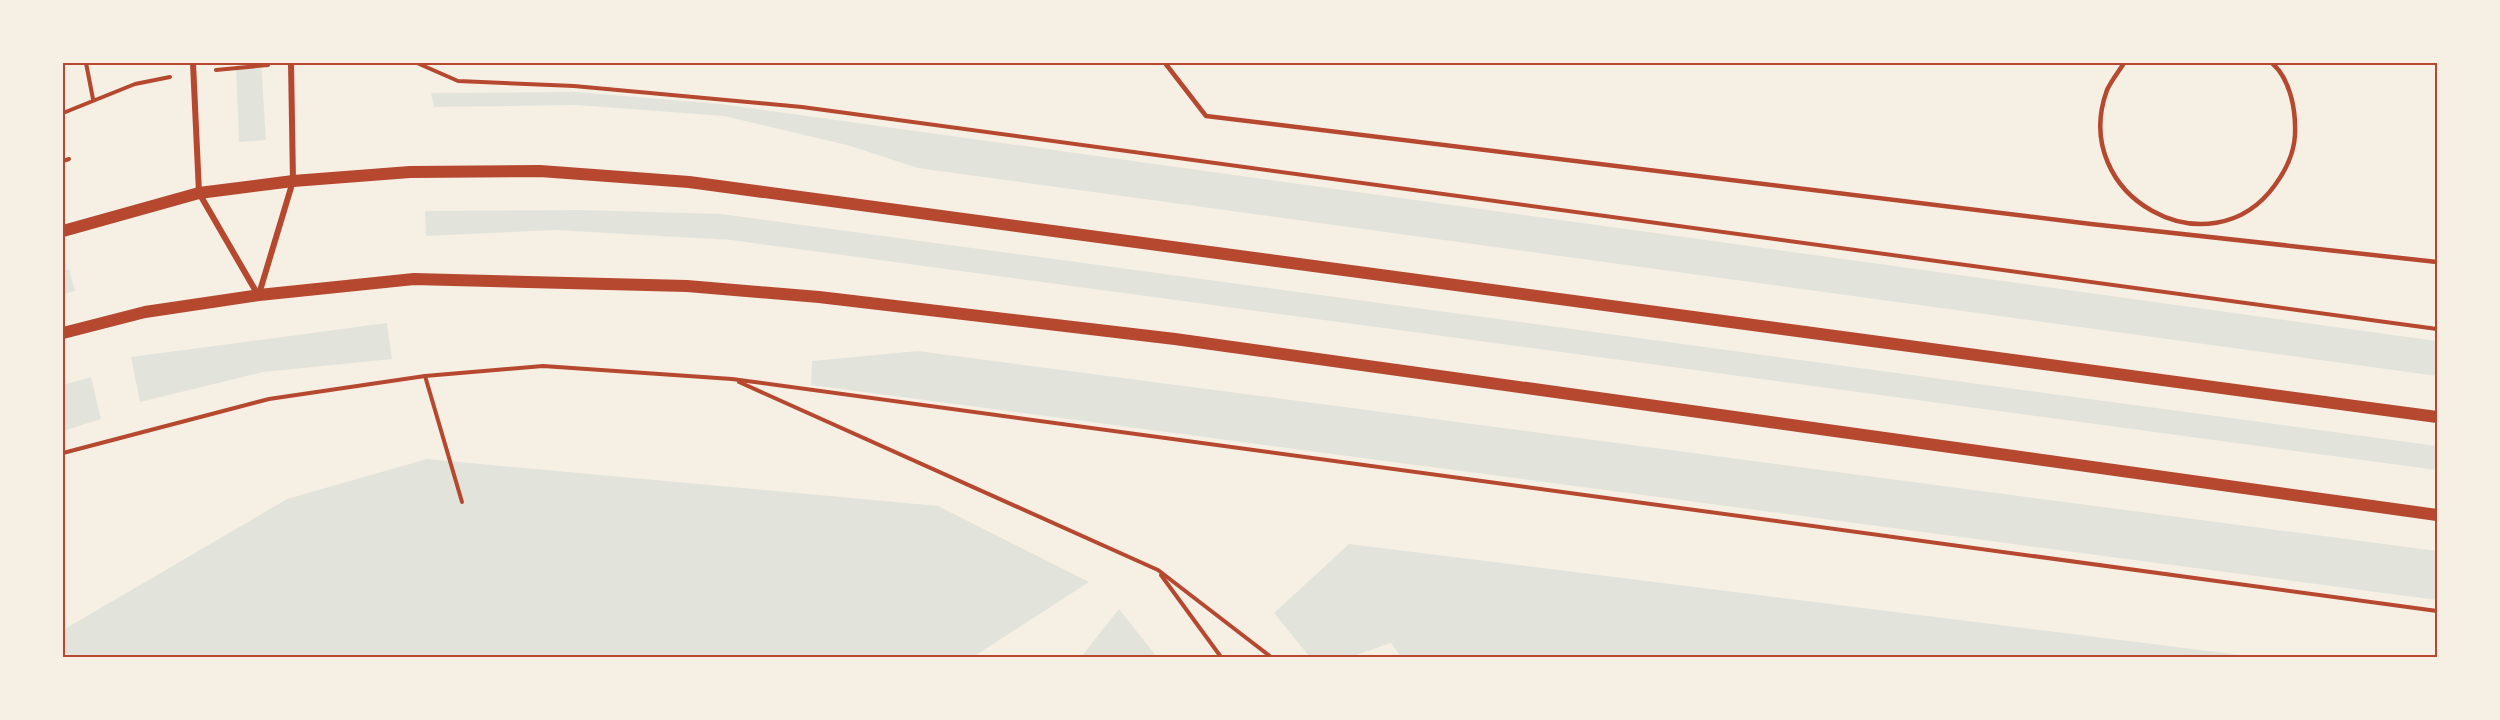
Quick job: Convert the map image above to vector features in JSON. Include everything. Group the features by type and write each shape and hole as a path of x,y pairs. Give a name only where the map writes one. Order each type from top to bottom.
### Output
{"main road":[{"path":"63,231 200,193 293,181 411,172 540,171 689,182 2437,417"},
{"path":"63,333 145,312 259,295 414,279 687,286 819,297 1174,339 2437,515"}],"street":[{"path":"193,63 200,193 259,295"},
{"path":"259,295 293,181 291,63"}],"lane":[{"path":"1165,63 1206,116 2091,224 2437,262"},
{"path":"2124,63 2108,89 2100,122 2104,155 2119,185 2144,208 2175,222 2209,224 2241,215 2268,195 2285,172 2294,146 2296,117 2289,90 2275,64"}],"path":[{"path":"86,63 93,99"},
{"path":"417,63 458,81 574,86 802,107 2437,329"},
{"path":"63,161 69,159"},
{"path":"63,453 269,399 425,376 543,366 732,379 2437,611"},
{"path":"425,376 462,501"},
{"path":"732,379 1158,570 1271,657"},
{"path":"1158,570 1221,657"}],"shaded area":[{"path":"236,63 261,63 266,140 239,142"},
{"path":"576,92 720,104 2437,341 2437,376 918,168 847,145 724,116 577,105 434,107 431,93"},
{"path":"579,210 721,214 2437,446 2437,470 731,240 555,230 426,236 425,211"},
{"path":"69,269 75,291 63,294 63,271"},
{"path":"387,323 392,359 263,372 140,402 131,357"},
{"path":"918,351 2437,551 2437,600 811,385 812,361"},
{"path":"91,377 101,419 63,431 63,385"},
{"path":"427,459 938,506 1089,582 973,657 63,657 63,630 287,499"},
{"path":"1349,544 2257,657 1401,657 1391,643 1350,657 1310,657 1274,613"},
{"path":"1119,609 1157,657 1081,657"}]}
